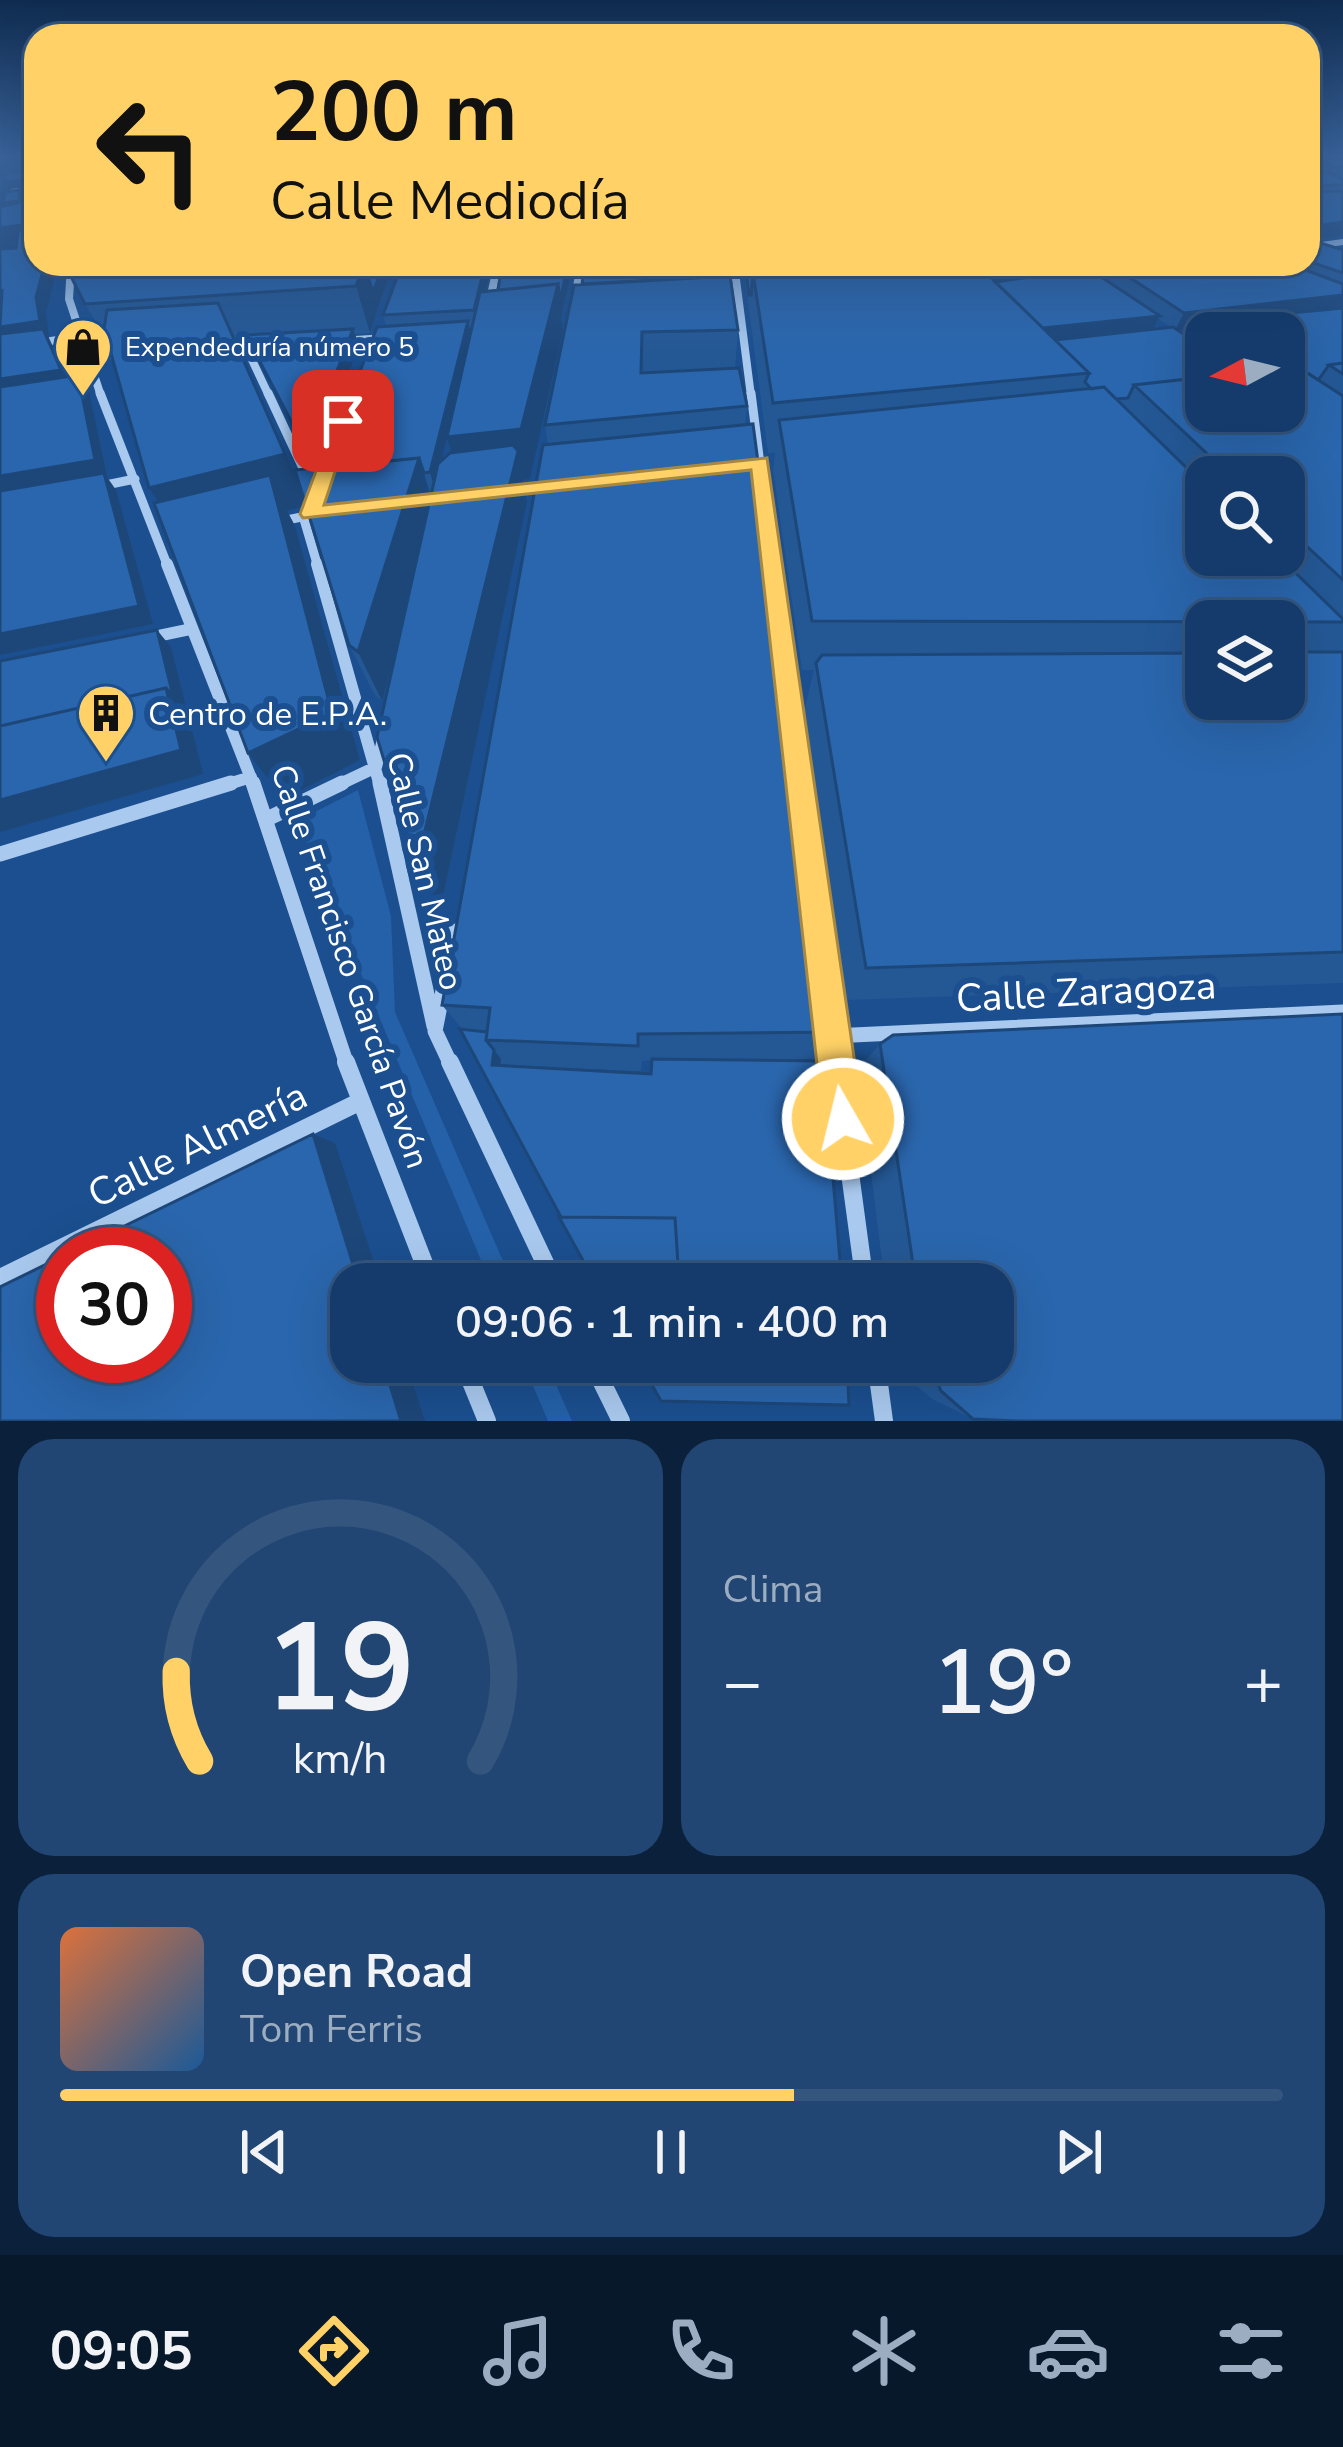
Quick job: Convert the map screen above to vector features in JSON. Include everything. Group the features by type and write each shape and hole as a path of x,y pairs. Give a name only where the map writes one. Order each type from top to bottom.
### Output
{"street":[{"name":"Calle Francisco García Pavón","path":"71,276 72,308 93,388 135,479 267,819 359,1102 424,1263"},
{"path":"485,325 495,276"},
{"path":"573,305 578,276"},
{"path":"737,276 766,462 809,850"},
{"path":"72,308 94,304"},
{"path":"718,317 746,315"},
{"path":"17,346 78,337"},
{"path":"332,341 397,337"},
{"path":"226,348 267,345"},
{"name":"Calle San Mateo","path":"246,346 311,506 435,1031 545,1263"},
{"path":"88,357 146,353"},
{"path":"740,465 766,462"},
{"path":"88,488 135,479"},
{"path":"311,506 320,481"},
{"path":"262,526 311,506 333,511"},
{"path":"160,552 181,547"},
{"path":"138,640 191,629"},
{"path":"789,688 806,688"},
{"path":"267,819 376,767 388,721"},
{"path":"0,854 251,777"},
{"path":"435,1031 460,908"},
{"name":"Calle Zaragoza","path":"832,1036 1343,1012"},
{"path":"829,1013 863,1263"},
{"name":"Calle Almería","path":"0,1278 359,1102"},
{"path":"472,1383 487,1421"},
{"path":"602,1383 620,1421"},
{"path":"879,1383 884,1421"}],"shaded area":[{"path":"358,790 391,916 395,1012 504,1263 482,1263 297,821"},
{"path":"532,1383 555,1383 572,1421 548,1421"}],"building":[{"path":"0,222 24,222 24,225 0,228"},
{"path":"24,230 24,276 42,276 36,297 40,321 0,327 0,249 16,248 18,231"},
{"path":"1320,243 1343,250 1343,273 1320,265"},
{"path":"1320,275 1343,284 1343,295 1185,313 1127,276"},
{"path":"71,276 360,276 356,286 85,304"},
{"path":"368,276 379,276 373,292"},
{"path":"398,276 482,276 474,310 383,315"},
{"path":"500,276 565,276 560,301 558,284 498,290"},
{"path":"583,276 728,276 582,284"},
{"path":"730,276 738,330 642,332 641,373 739,368 747,406 545,425 574,285"},
{"path":"753,276 989,276 1089,373 773,403"},
{"path":"1100,276 1160,316 1043,328 995,282"},
{"path":"558,284 521,429 447,437 480,292"},
{"path":"218,303 285,454 149,488 104,329 107,310"},
{"path":"1343,308 1343,363 1329,365 1319,379 1305,371 1305,312 1301,312"},
{"path":"468,321 430,472 424,473 419,458 323,468 377,327"},
{"path":"1173,327 1185,335 1185,379 1134,385 1128,398 1116,399 1104,387 1091,389 1085,382 1089,373 1055,340"},
{"path":"43,329 61,370 0,379 0,334"},
{"path":"353,329 309,444 302,442 246,335"},
{"path":"1305,372 1343,396 1343,580 1305,545 1305,456 1210,456 1134,385 1185,379 1185,432 1305,432"},
{"path":"78,375 95,460 0,476 0,387"},
{"path":"1104,387 1185,466 1185,576 1299,576 1343,622 1305,622 1305,600 1185,600 1185,622 812,621 779,420"},
{"path":"753,424 833,1032 638,1034 638,1046 486,1040 490,1008 442,1005 543,445"},
{"path":"513,445 518,451 416,867 377,737 438,464 450,453"},
{"path":"419,458 358,652 349,645 295,470"},
{"path":"104,473 139,606 0,634 0,491"},
{"path":"270,475 332,713 248,753 154,503"},
{"path":"157,630 173,696 166,688 0,726 0,661"},
{"path":"1305,652 1343,652 1343,952 866,968 816,663 822,655 1185,653 1185,720 1305,720"},
{"path":"166,688 181,750 0,800 0,726"},
{"path":"1343,1014 1343,1421 973,1419 938,1383 1014,1383 1014,1263 913,1263 880,1044 893,1035"},
{"path":"460,1029 487,1032 486,1040 494,1050 492,1065 651,1074 652,1059 823,1061 840,1263 678,1263 675,1218 561,1217"},
{"path":"313,1134 353,1263 330,1263 330,1383 389,1383 401,1421 0,1421 0,1287 36,1269 36,1383 192,1383 192,1227 122,1227"},
{"path":"559,1217 675,1218 678,1263 584,1263"},
{"path":"651,1383 848,1383 849,1405 661,1401"}],"place":[{"name":"Expendeduría número 5","path":"83,398"},
{"name":"Centro de E.P.A.","path":"106,764"}],"route":[{"path":"343,421 311,514 760,463 843,1119"}]}
